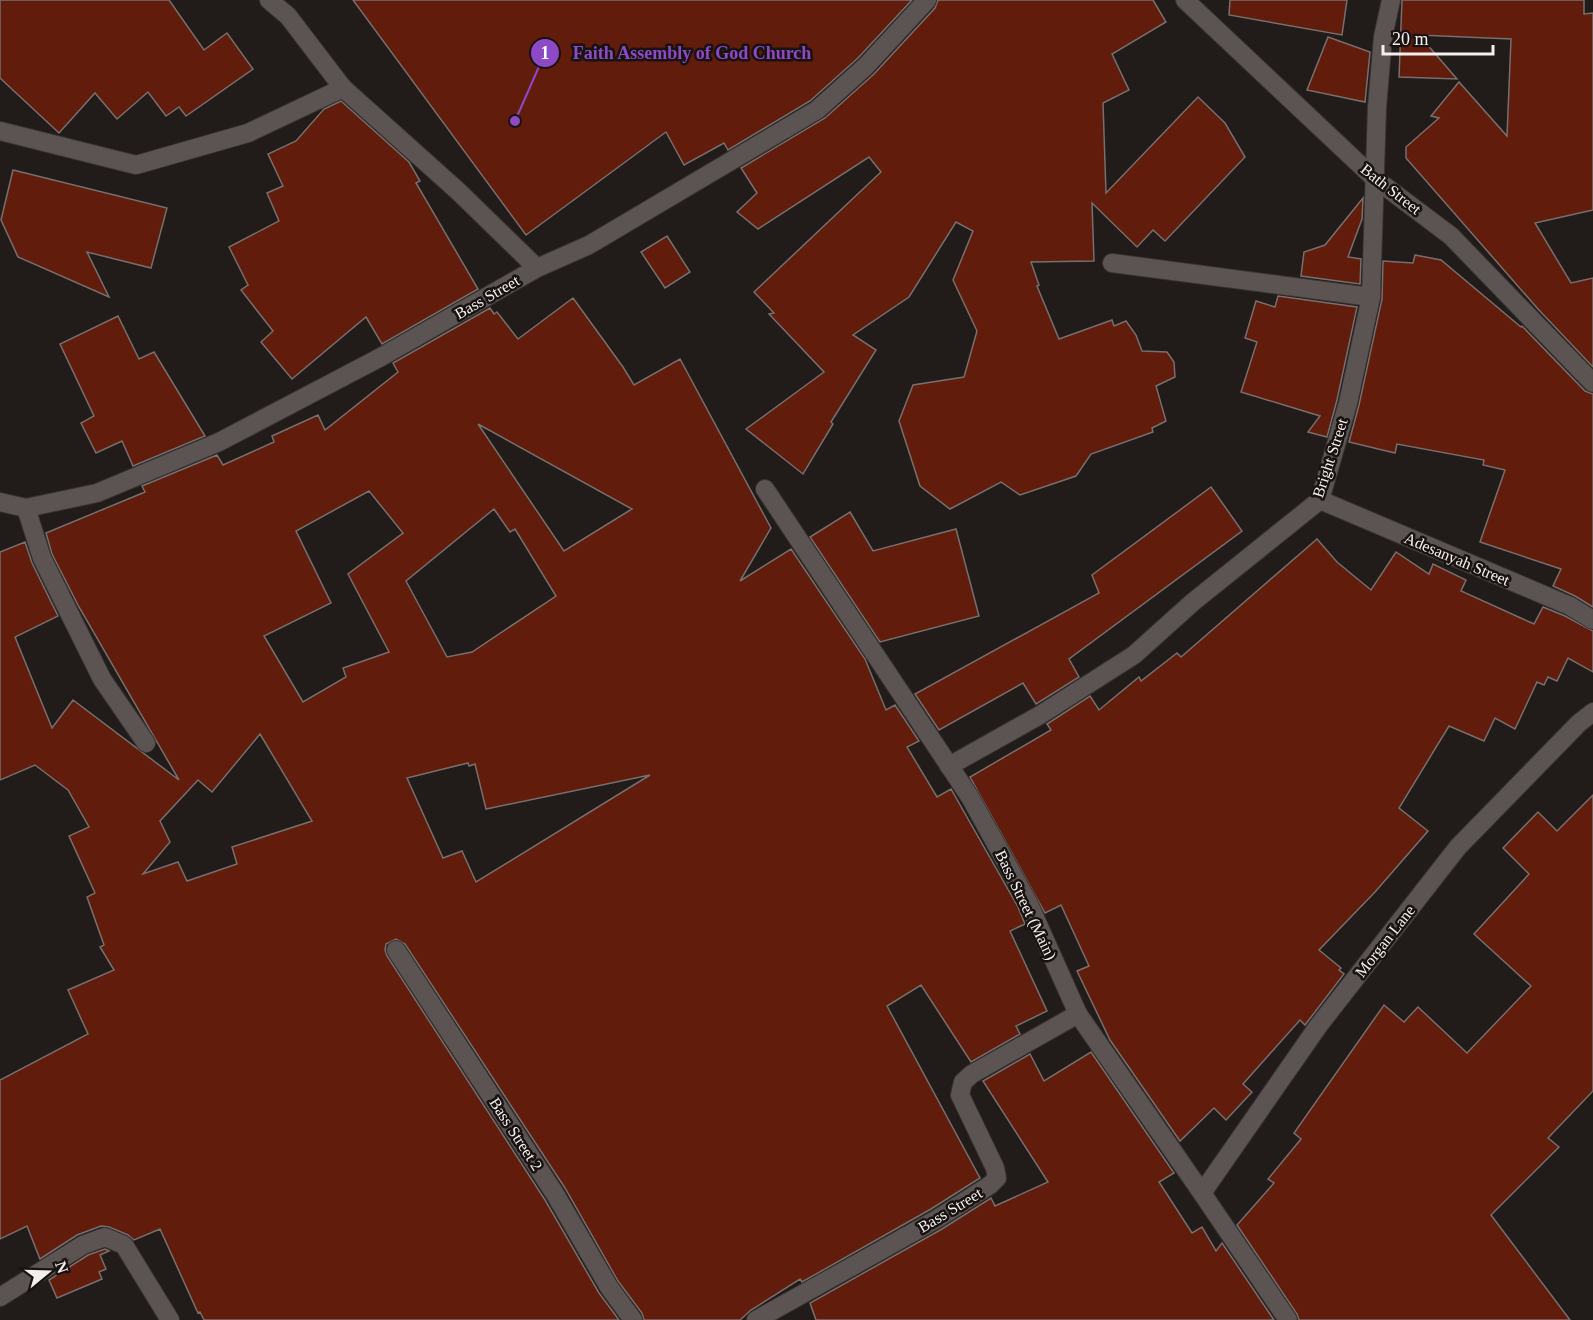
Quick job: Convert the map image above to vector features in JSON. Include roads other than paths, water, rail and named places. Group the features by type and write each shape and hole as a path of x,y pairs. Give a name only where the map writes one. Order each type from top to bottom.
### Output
{"street":[{"path":"269,0 288,16 343,88 459,192 537,268"},
{"name":"Bass Street","path":"0,502 26,508 97,493 219,442 381,357 537,268 589,245 817,110 866,66 927,0"},
{"name":"Bath Street","path":"1185,0 1374,178 1451,236 1593,382"},
{"name":"Bright Street","path":"949,766 1040,715 1134,655 1193,602 1320,500 1348,403 1371,297 1377,107 1383,37 1391,0"},
{"path":"0,130 136,165 248,133 343,88"},
{"path":"1112,263 1371,297"},
{"name":"Bass Street (Main)","path":"765,489 970,797 1028,902 1078,1014 1288,1320"},
{"name":"Adesanyah Street","path":"1320,500 1570,606 1593,620"},
{"path":"26,508 42,558 102,679 146,742"},
{"name":"Morgan Lane","path":"1202,1193 1319,1025 1458,847 1579,723 1593,712"},
{"name":"Bass Street 2","path":"396,950 555,1194 609,1287 633,1320"},
{"name":"Bass Street","path":"756,1320 938,1219 990,1185 997,1178 995,1168 960,1095 963,1082 972,1074 1078,1014"},
{"path":"0,1297 83,1245 105,1237 124,1245 170,1320"}],"place":[{"name":"Faith Assembly of God Church","path":"515,121"}]}
